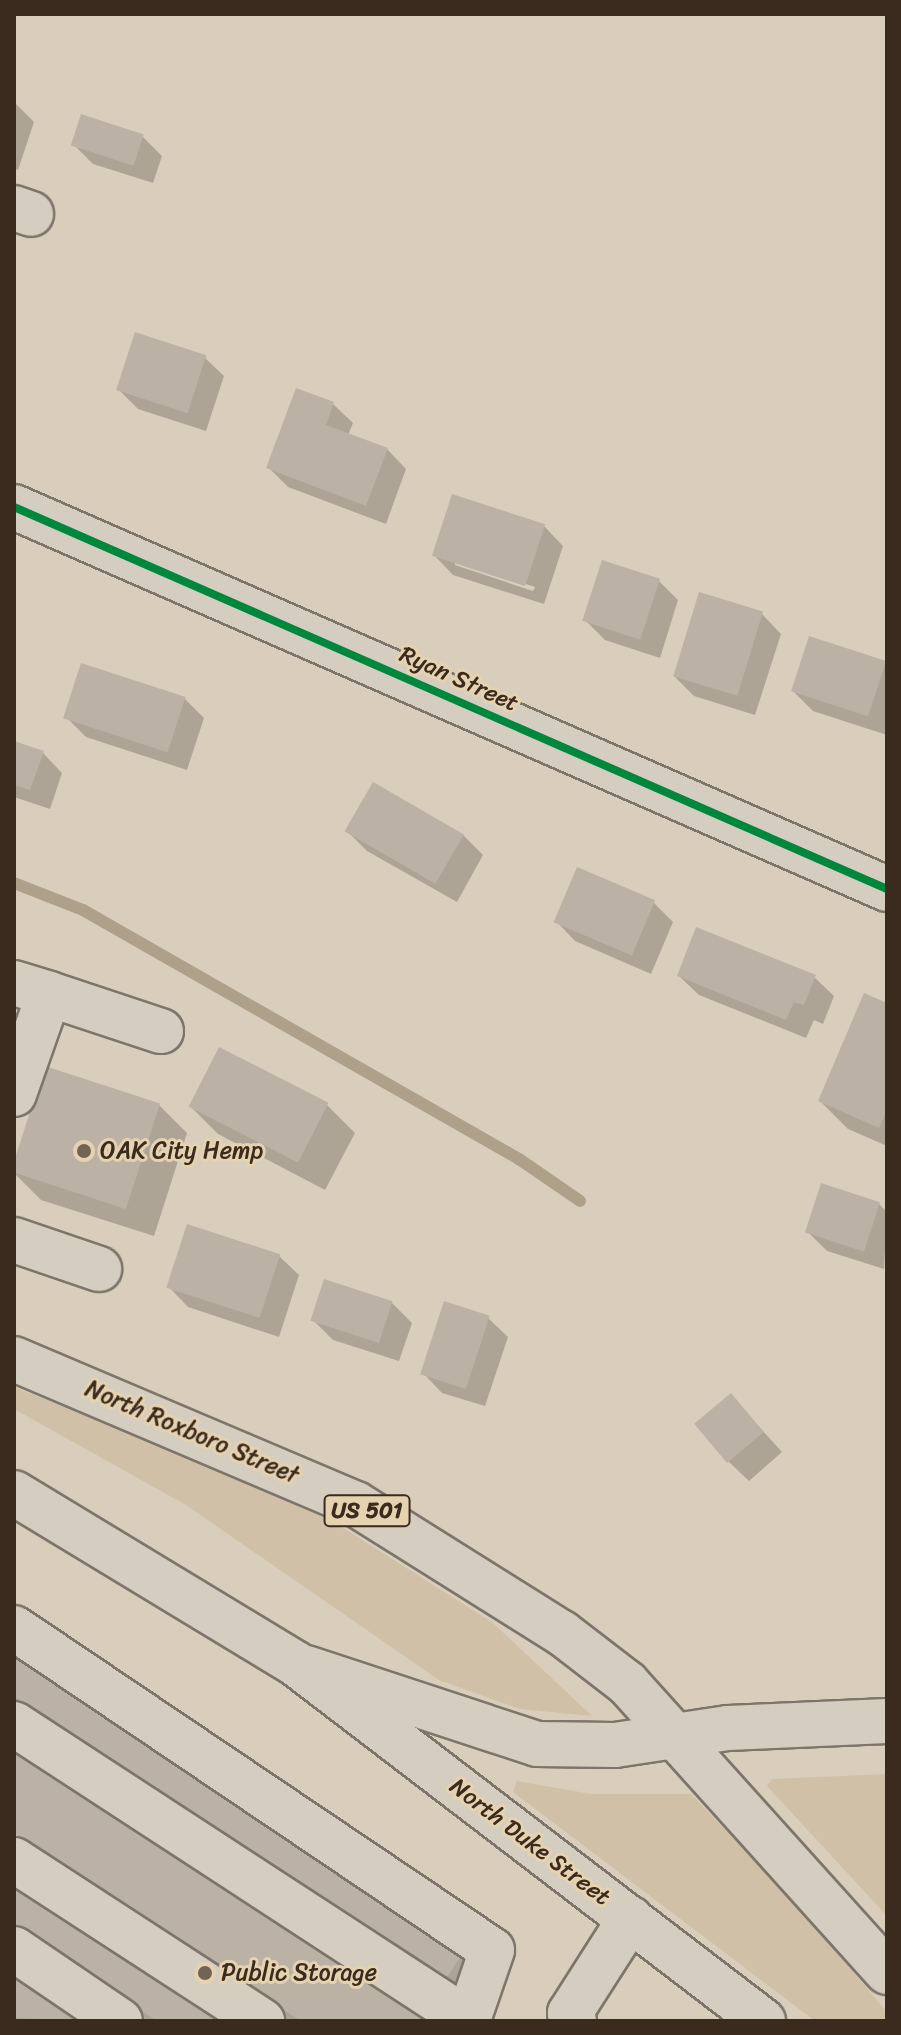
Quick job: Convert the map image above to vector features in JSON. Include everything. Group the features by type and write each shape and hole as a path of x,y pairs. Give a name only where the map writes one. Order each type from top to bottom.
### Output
{"main road":[{"name":"Ryan Street","path":"14,507 887,889"},
{"path":"14,1094 32,988 161,1031"},
{"path":"14,1240 99,1269"},
{"name":"North Roxboro Street","path":"14,1359 356,1504 562,1633 627,1683 676,1736"},
{"path":"14,1493 296,1664 537,1744 615,1745 676,1736 887,1721"},
{"path":"14,1628 492,1950 468,2020 14,1724"},
{"name":"North Duke Street","path":"296,1664 763,2021"},
{"name":"US 501","path":"676,1736 887,1972"},
{"path":"14,1860 262,2021"},
{"path":"574,2021 570,2013 630,1919"},
{"path":"14,1949 120,2021"}],"shaded area":[{"path":"14,1387 273,1490 348,1531 493,1623 592,1716 520,1709 439,1680 186,1505 14,1409"},
{"path":"887,1774 887,1916 767,1786 772,1779"},
{"path":"517,1781 591,1794 691,1794 797,1905 887,2012 887,2021 815,2021 513,1792"}],"building":[{"path":"81,114 144,134 134,166 71,145"},
{"path":"135,332 206,355 187,413 116,390"},
{"path":"296,388 334,402 326,425 388,448 366,506 266,468"},
{"path":"452,494 545,524 525,586 432,556"},
{"path":"602,560 660,579 640,640 582,621"},
{"path":"699,592 763,612 737,696 673,676"},
{"path":"809,636 886,661 868,716 791,691"},
{"path":"81,663 186,697 168,752 63,718"},
{"path":"14,741 44,751 30,790 14,785"},
{"path":"373,782 464,834 435,884 344,831"},
{"path":"577,867 655,900 632,955 554,922"},
{"path":"696,927 816,975 804,1005 794,1002 786,1020 677,976"},
{"path":"864,993 887,1003 887,1110 879,1128 818,1101"},
{"path":"219,1047 329,1103 298,1163 189,1107"},
{"path":"45,1066 160,1103 126,1209 14,1173 14,1161"},
{"path":"821,1183 880,1202 864,1252 805,1232"},
{"path":"187,1224 280,1254 259,1318 166,1288"},
{"path":"324,1279 392,1301 379,1343 310,1321"},
{"path":"444,1301 490,1316 466,1389 420,1374"},
{"path":"731,1393 764,1432 727,1463 694,1424"},
{"path":"14,1654 465,1950 443,1983 14,1696"},
{"path":"14,1745 447,2021 301,2021 14,1838"},
{"path":"14,1881 231,2021 157,2021 14,1928"},
{"path":"14,1969 92,2021 14,2018"}],"waterway":[{"path":"14,883 83,910 519,1159 580,1201"}],"cycle path":[{"path":"14,507 887,889"}],"place":[{"name":"OAK City Hemp","path":"84,1151"},
{"name":"Public Storage","path":"205,1973"}]}
